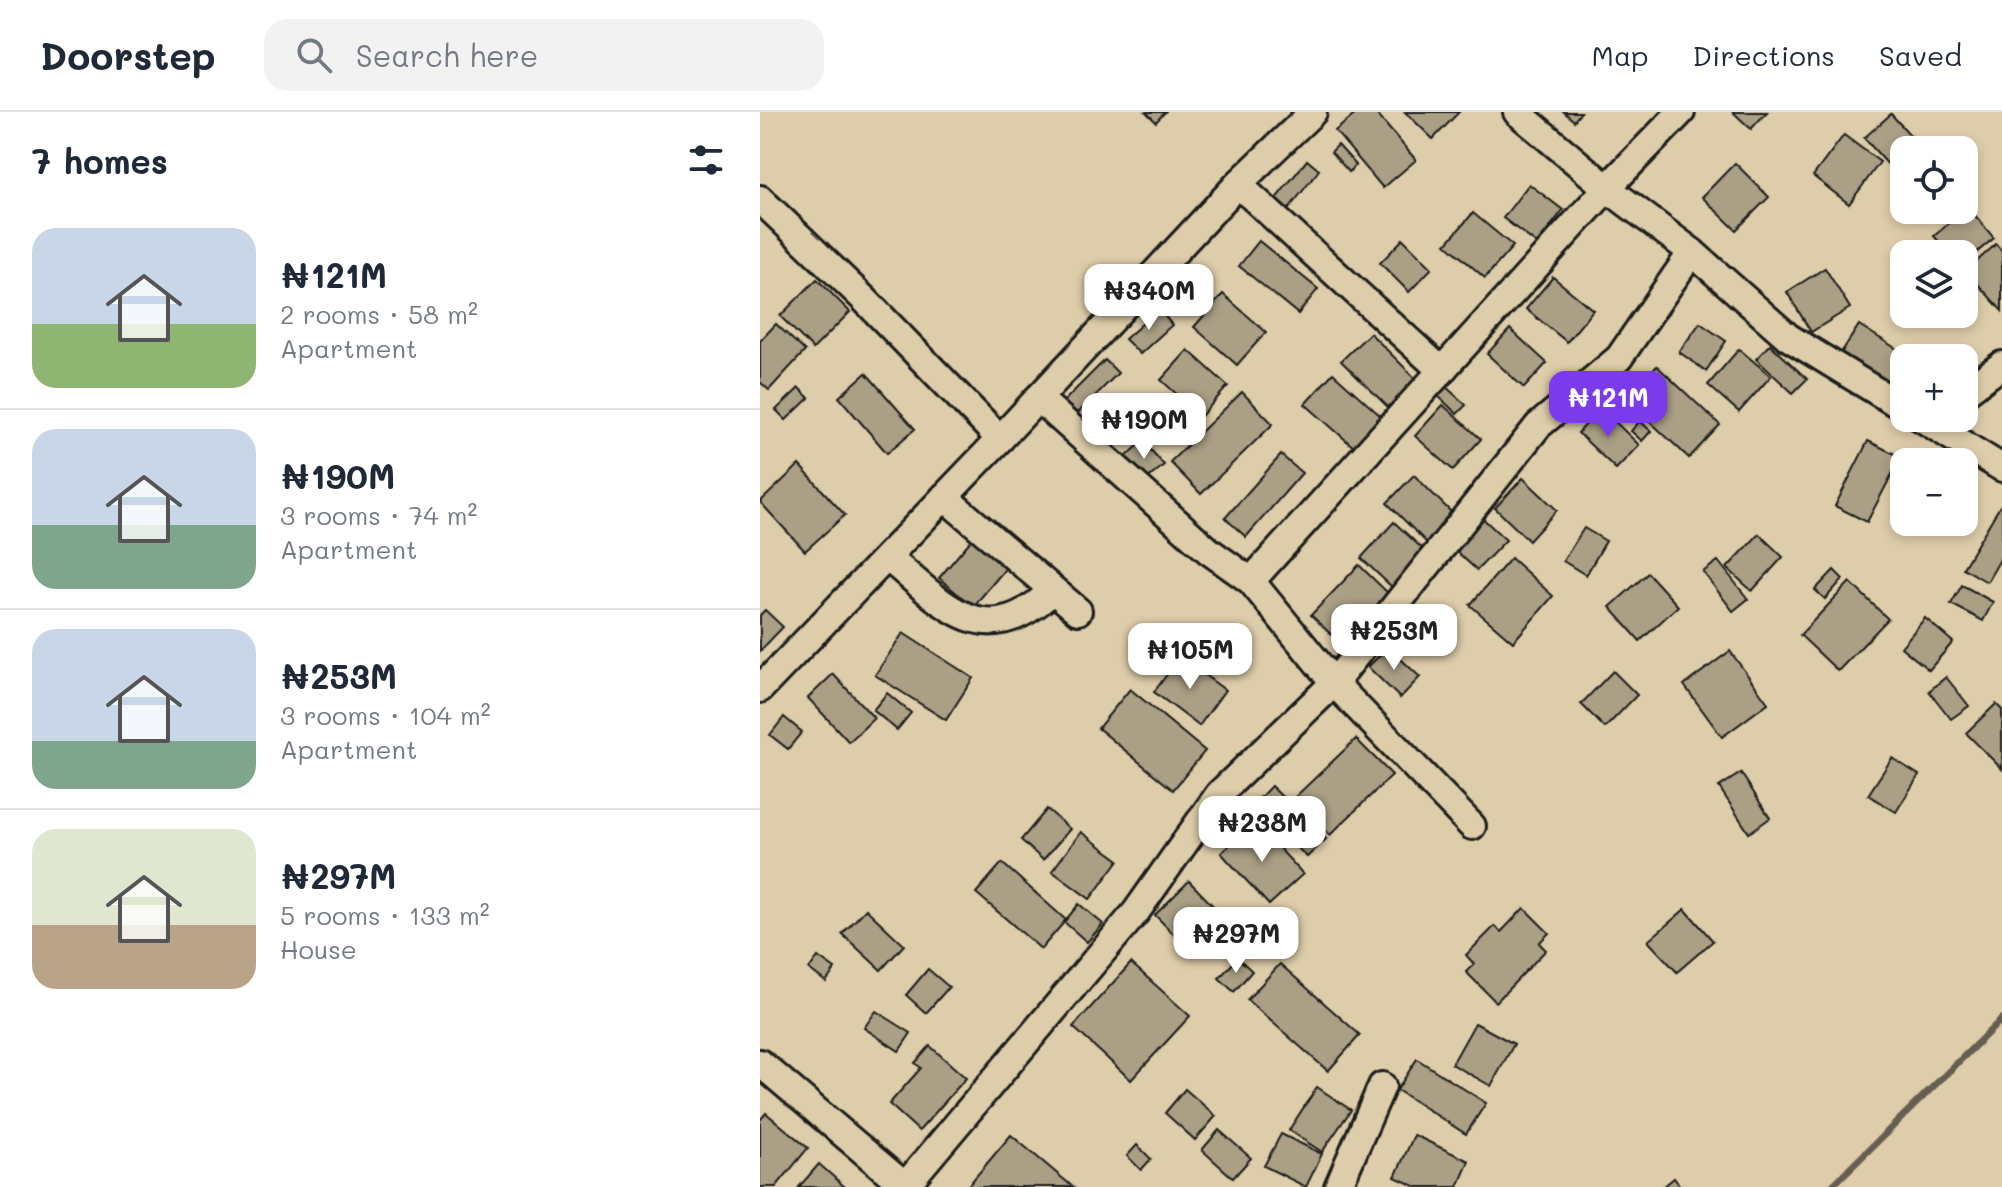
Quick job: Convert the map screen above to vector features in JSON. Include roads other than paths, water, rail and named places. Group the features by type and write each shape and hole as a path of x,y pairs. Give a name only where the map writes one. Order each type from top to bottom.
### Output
{"street":[{"path":"760,689 1000,439 1238,184 1313,112"},
{"path":"1517,112 1607,188 1692,252 1788,337 1890,398"},
{"path":"1251,581 1607,188 1681,112"},
{"path":"1238,184 1442,371"},
{"path":"760,199 864,299 1000,439"},
{"path":"760,1063 905,1187 1136,912 1219,794 1334,683 1538,426 1619,358 1692,252"},
{"path":"1978,383 2002,365"},
{"path":"1038,398 1209,551 1251,581 1334,683 1472,826"},
{"path":"1945,432 2002,468"},
{"path":"944,497 1078,611"},
{"path":"887,557 933,595 970,619 999,622 1032,610 1053,590"},
{"path":"1338,1187 1382,1086"}],"waterway":[{"path":"1831,1187 2002,1019"}]}
